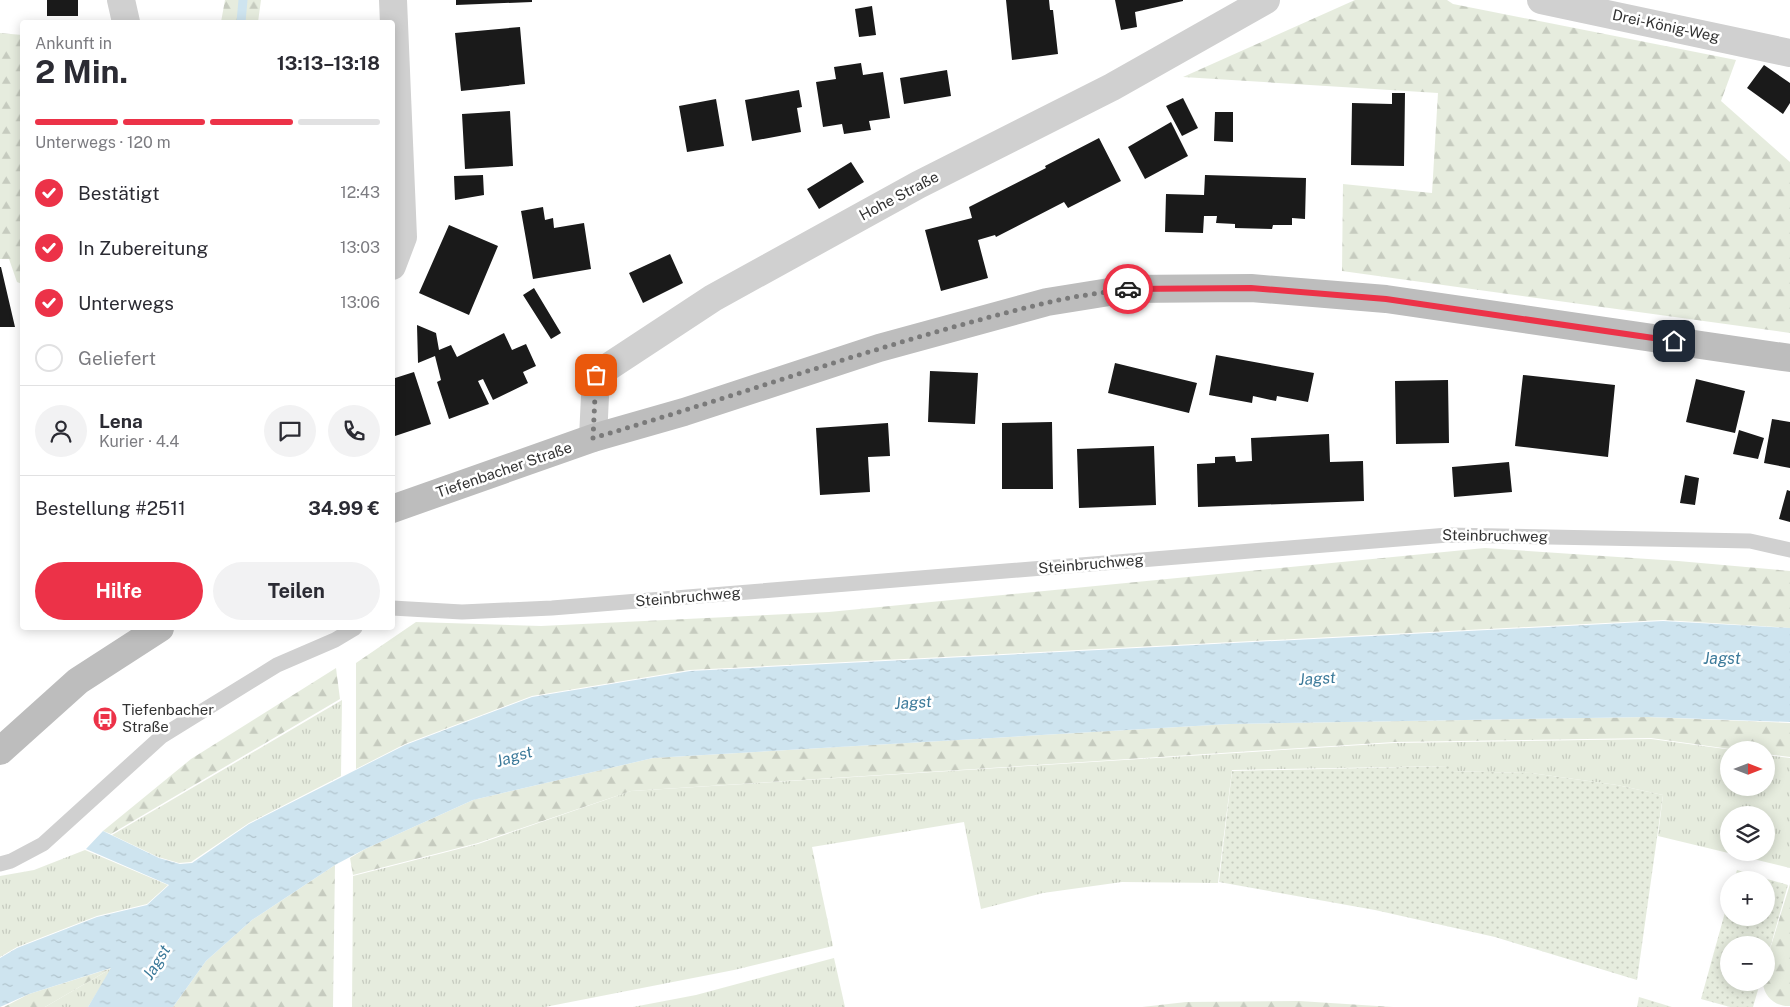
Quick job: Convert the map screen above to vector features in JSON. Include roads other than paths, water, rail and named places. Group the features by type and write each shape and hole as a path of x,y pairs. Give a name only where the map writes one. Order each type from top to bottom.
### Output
{"main road":[{"name":"Tiefenbacher Straße","path":"395,508 593,438 684,412 879,348 1048,302 1128,289 1251,288 1386,299 1790,358"},
{"path":"0,751 78,681 157,630"}],"street":[{"path":"121,0 126,20"},
{"path":"393,0 394,20"},
{"name":"Hohe Straße","path":"593,438 596,375 713,298 918,185 1112,87 1266,0"},
{"name":"Drei-König-Weg","path":"1541,0 1790,53"},
{"path":"395,47 403,237 395,258"}],"lane":[{"name":"Steinbruchweg","path":"395,608 462,612 552,608 1448,535 1750,542 1790,550"},
{"path":"0,864 11,861 43,844 162,736 277,666 336,640 351,630"}],"water":[{"name":"Jagst","path":"1663,621 1790,628 1790,722 1648,717 1230,724 653,758 473,800 365,849 335,865 252,920 206,961 173,1007 88,1007 111,968 29,994 0,1007 0,958 17,948 97,917 147,905 169,885 86,849 103,831 159,858 180,864 192,863 249,824 405,745 532,697 690,671"}],"waterway":[{"path":"241,20 243,0"}],"place":[{"name":"Tiefenbacher Straße","path":"105,719"}]}
